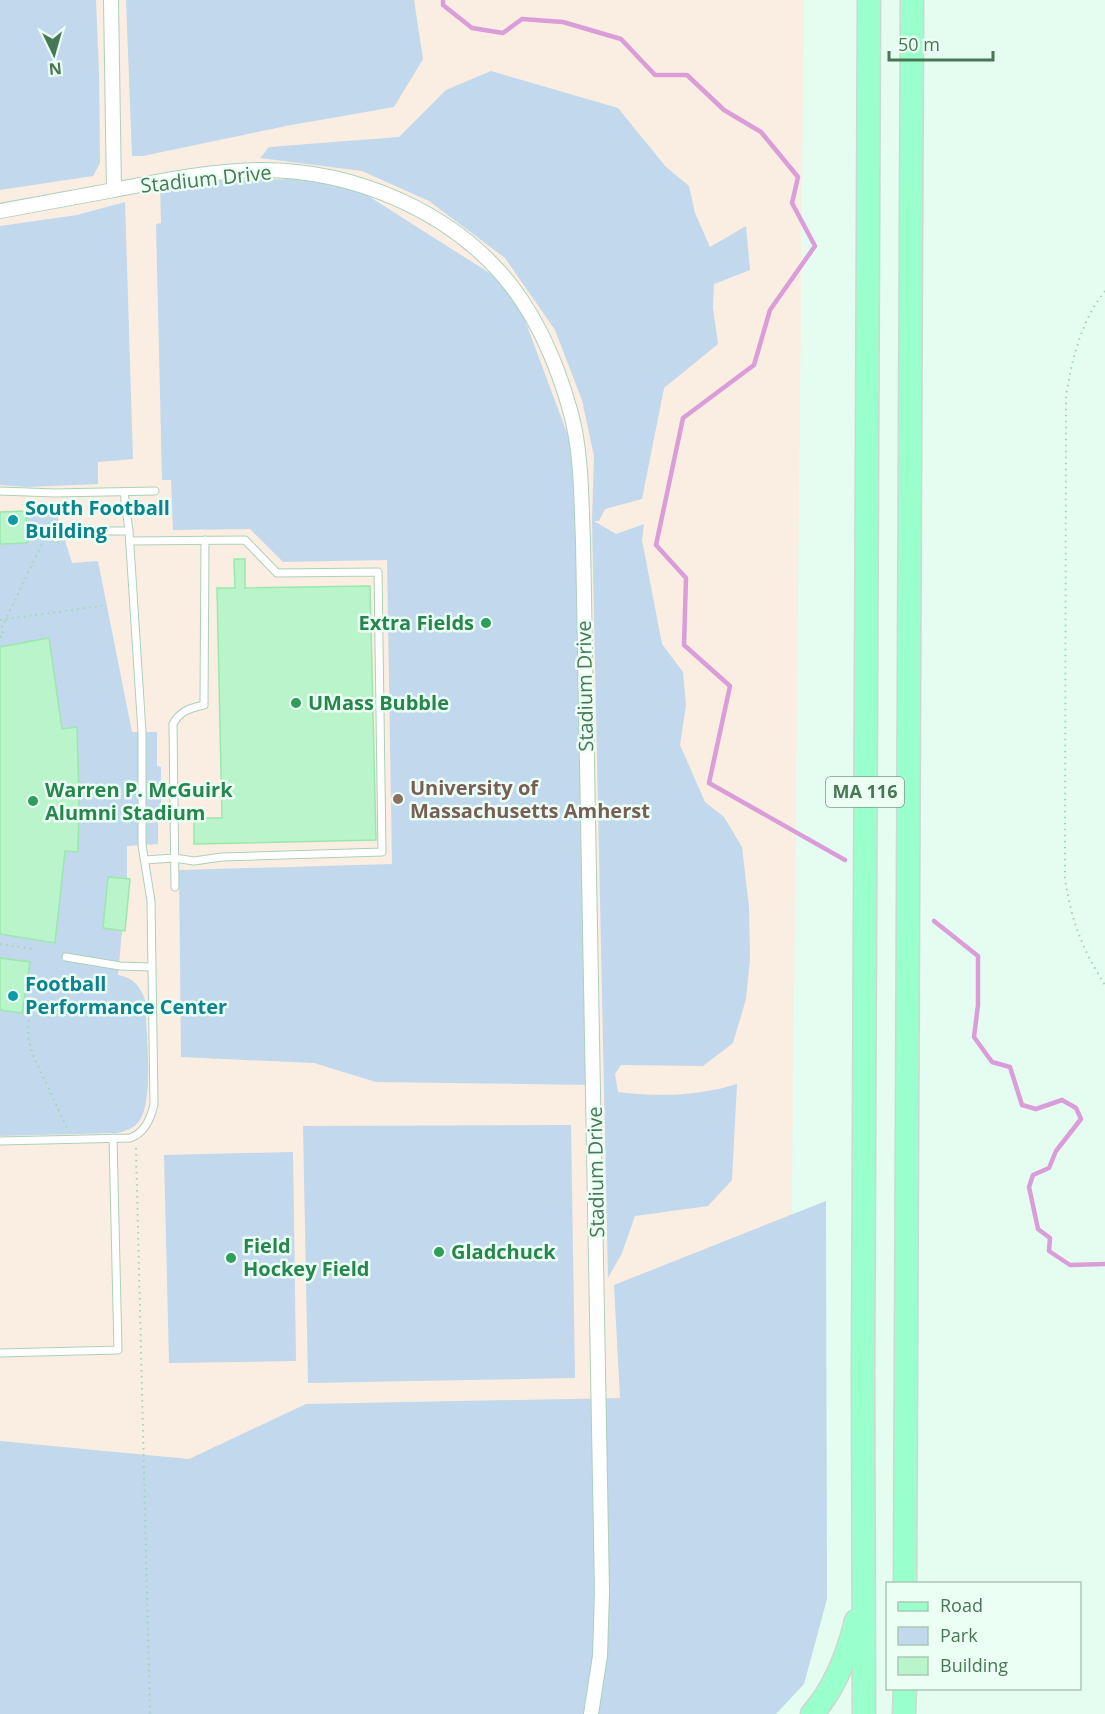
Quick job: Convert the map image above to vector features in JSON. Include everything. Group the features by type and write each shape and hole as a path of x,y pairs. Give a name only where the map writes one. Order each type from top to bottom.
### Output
{"main road":[{"name":"MA 116","path":"864,1714 863,1373 869,0"},
{"name":"MA 116","path":"905,1582 912,0"},
{"path":"812,1714 842,1666 850,1646 865,1585"},
{"path":"904,1690 904,1714"}],"street":[{"name":"Stadium Drive","path":"111,0 114,190"},
{"name":"Stadium Drive","path":"0,211 207,175 270,170 340,178 397,200 457,234 479,251 518,295 537,327 563,388 576,435 583,541 602,1592 600,1656 591,1714"}],"lane":[{"path":"0,491 55,493 155,491"},
{"path":"0,1141 136,1136 147,1123 154,1104 151,902 142,845 142,732 130,541 124,492"},
{"path":"56,538 68,531 129,531"},
{"path":"175,887 173,724 178,715 191,708 204,705 205,540"},
{"path":"130,541 245,540 277,573 378,572 382,852 222,857 194,861 174,858 145,860"},
{"path":"66,957 120,966 152,967"},
{"path":"0,1353 118,1350 113,1138"}],"path":[{"path":"1105,291 1083,328 1071,362 1066,396 1065,819 1065,878 1069,907 1077,934 1089,960 1105,985"},
{"path":"0,638 3,636 2,627 43,542 43,529 26,529"},
{"path":"0,620 107,605"},
{"path":"0,944 32,949"},
{"path":"29,1014 28,1036 32,1053 61,1112 70,1139"},
{"path":"136,1136 150,1714"}],"shaded area":[{"name":"University of Massachusetts Amherst","path":"0,0 804,0 788,1598 726,1714 0,1714"}],"green space":[{"path":"0,0 96,0 100,163 93,176 0,190"},
{"path":"126,0 414,0 423,59 394,107 286,126 143,156 132,156"},
{"path":"491,71 618,108 666,167 689,186 695,213 710,247 746,226 750,270 714,284 713,308 718,344 664,388 642,499 605,509 599,521 594,521 616,534 644,524 642,540 662,644 683,672 686,705 680,745 705,802 724,817 742,847 749,907 750,959 746,999 733,1043 703,1066 621,1065 615,1074 618,1092 633,1094 693,1093 737,1084 732,1180 708,1206 635,1216 622,1253 608,1278 592,521 594,456 582,400 555,330 505,258 429,201 362,171 260,158 269,147 399,137 446,90"},
{"name":"Extra Fields","path":"340,178 513,288 580,468 594,1085 376,1082 314,1063 181,1057 179,870 392,864 387,560 283,562 250,529 173,530 171,480 162,480 156,224 161,223 160,182"},
{"path":"125,202 133,459 98,462 98,484 26,487 0,485 0,226 77,215"},
{"path":"55,509 72,563 98,561 132,732 157,732 157,766 161,767 158,844 127,846 127,878 130,879 118,975 135,983 145,1000 147,1096 138,1123 117,1133 0,1136 0,512"},
{"name":"Gladchuck","path":"571,1125 575,1378 308,1383 303,1126"},
{"name":"Field Hockey Field","path":"293,1152 296,1361 169,1363 164,1155"},
{"path":"826,1201 827,1599 804,1684 776,1714 0,1714 0,1441 189,1459 306,1404 620,1398 614,1285"}],"building":[{"name":"South Football Building","path":"26,511 27,543 0,544 0,512"},
{"name":"UMass Bubble","path":"234,559 245,559 245,588 370,586 376,840 194,844 194,818 222,818 217,588 235,588"},
{"name":"Warren P. McGuirk Alumni Stadium","path":"49,638 62,729 77,727 79,799 78,852 65,851 55,943 0,934 0,647"},
{"path":"108,877 130,879 125,931 103,928"},
{"name":"Football Performance Center","path":"0,958 30,962 22,1013 0,1010"}],"waterway":[{"path":"443,0 443,5 472,28 503,33 522,19 563,22 621,39 655,75 687,75 724,110 761,132 798,177 792,203 815,246 770,310 754,365 683,418 656,545 686,578 684,645 730,686 709,783 845,860"},
{"path":"934,921 978,956 978,1005 974,1037 992,1062 1010,1067 1022,1105 1036,1109 1062,1100 1076,1108 1081,1119 1056,1151 1049,1168 1033,1175 1029,1187 1038,1229 1050,1238 1049,1251 1070,1265 1105,1264"}],"place":[{"name":"South Football Building","path":"13,520"},
{"name":"Extra Fields","path":"486,623"},
{"name":"UMass Bubble","path":"296,703"},
{"name":"University of Massachusetts Amherst","path":"398,799"},
{"name":"Warren P. McGuirk Alumni Stadium","path":"33,801"},
{"name":"Football Performance Center","path":"13,996"},
{"name":"Gladchuck","path":"439,1252"},
{"name":"Field Hockey Field","path":"231,1258"}]}
